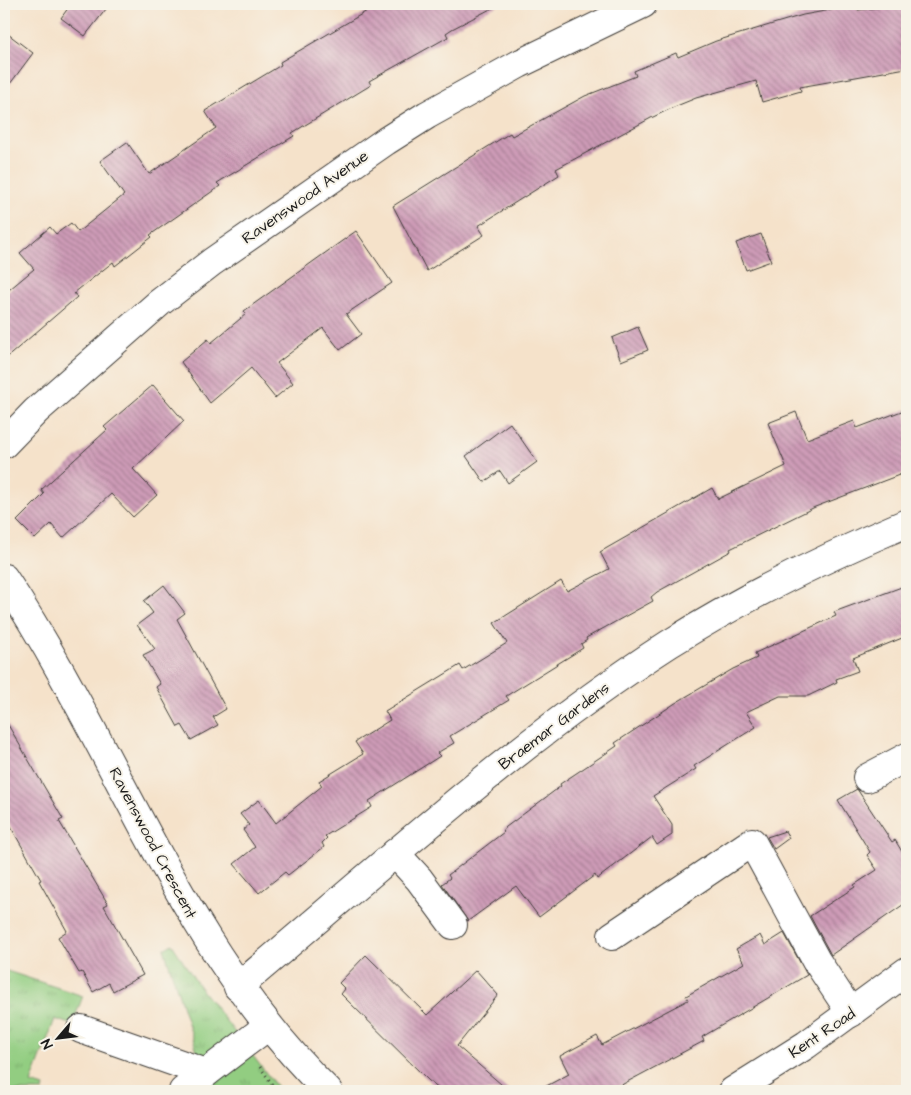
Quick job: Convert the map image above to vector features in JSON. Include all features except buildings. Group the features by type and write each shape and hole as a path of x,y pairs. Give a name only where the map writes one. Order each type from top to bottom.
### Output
{"street":[{"name":"Ravenswood Avenue","path":"4,444 36,411 159,303 212,262 378,146 427,115 519,64 643,4"},
{"name":"Braemar Gardens","path":"238,986 528,744 669,644 785,577 907,523"},
{"name":"Ravenswood Crescent","path":"4,578 69,685 183,900 238,986 268,1026 328,1091"},
{"path":"868,778 907,757"},
{"path":"612,936 752,842 816,960 851,1013"},
{"path":"395,854 419,878 453,925"},
{"name":"Kent Road","path":"733,1091 851,1013 907,971"},
{"path":"183,1091 268,1026"},
{"path":"81,1029 206,1073"}],"green space":[{"path":"172,944 199,986 280,1091 210,1091 164,949"},
{"path":"4,970 83,996 72,1025 55,1019 31,1083 44,1087 43,1091 4,1091"}]}
